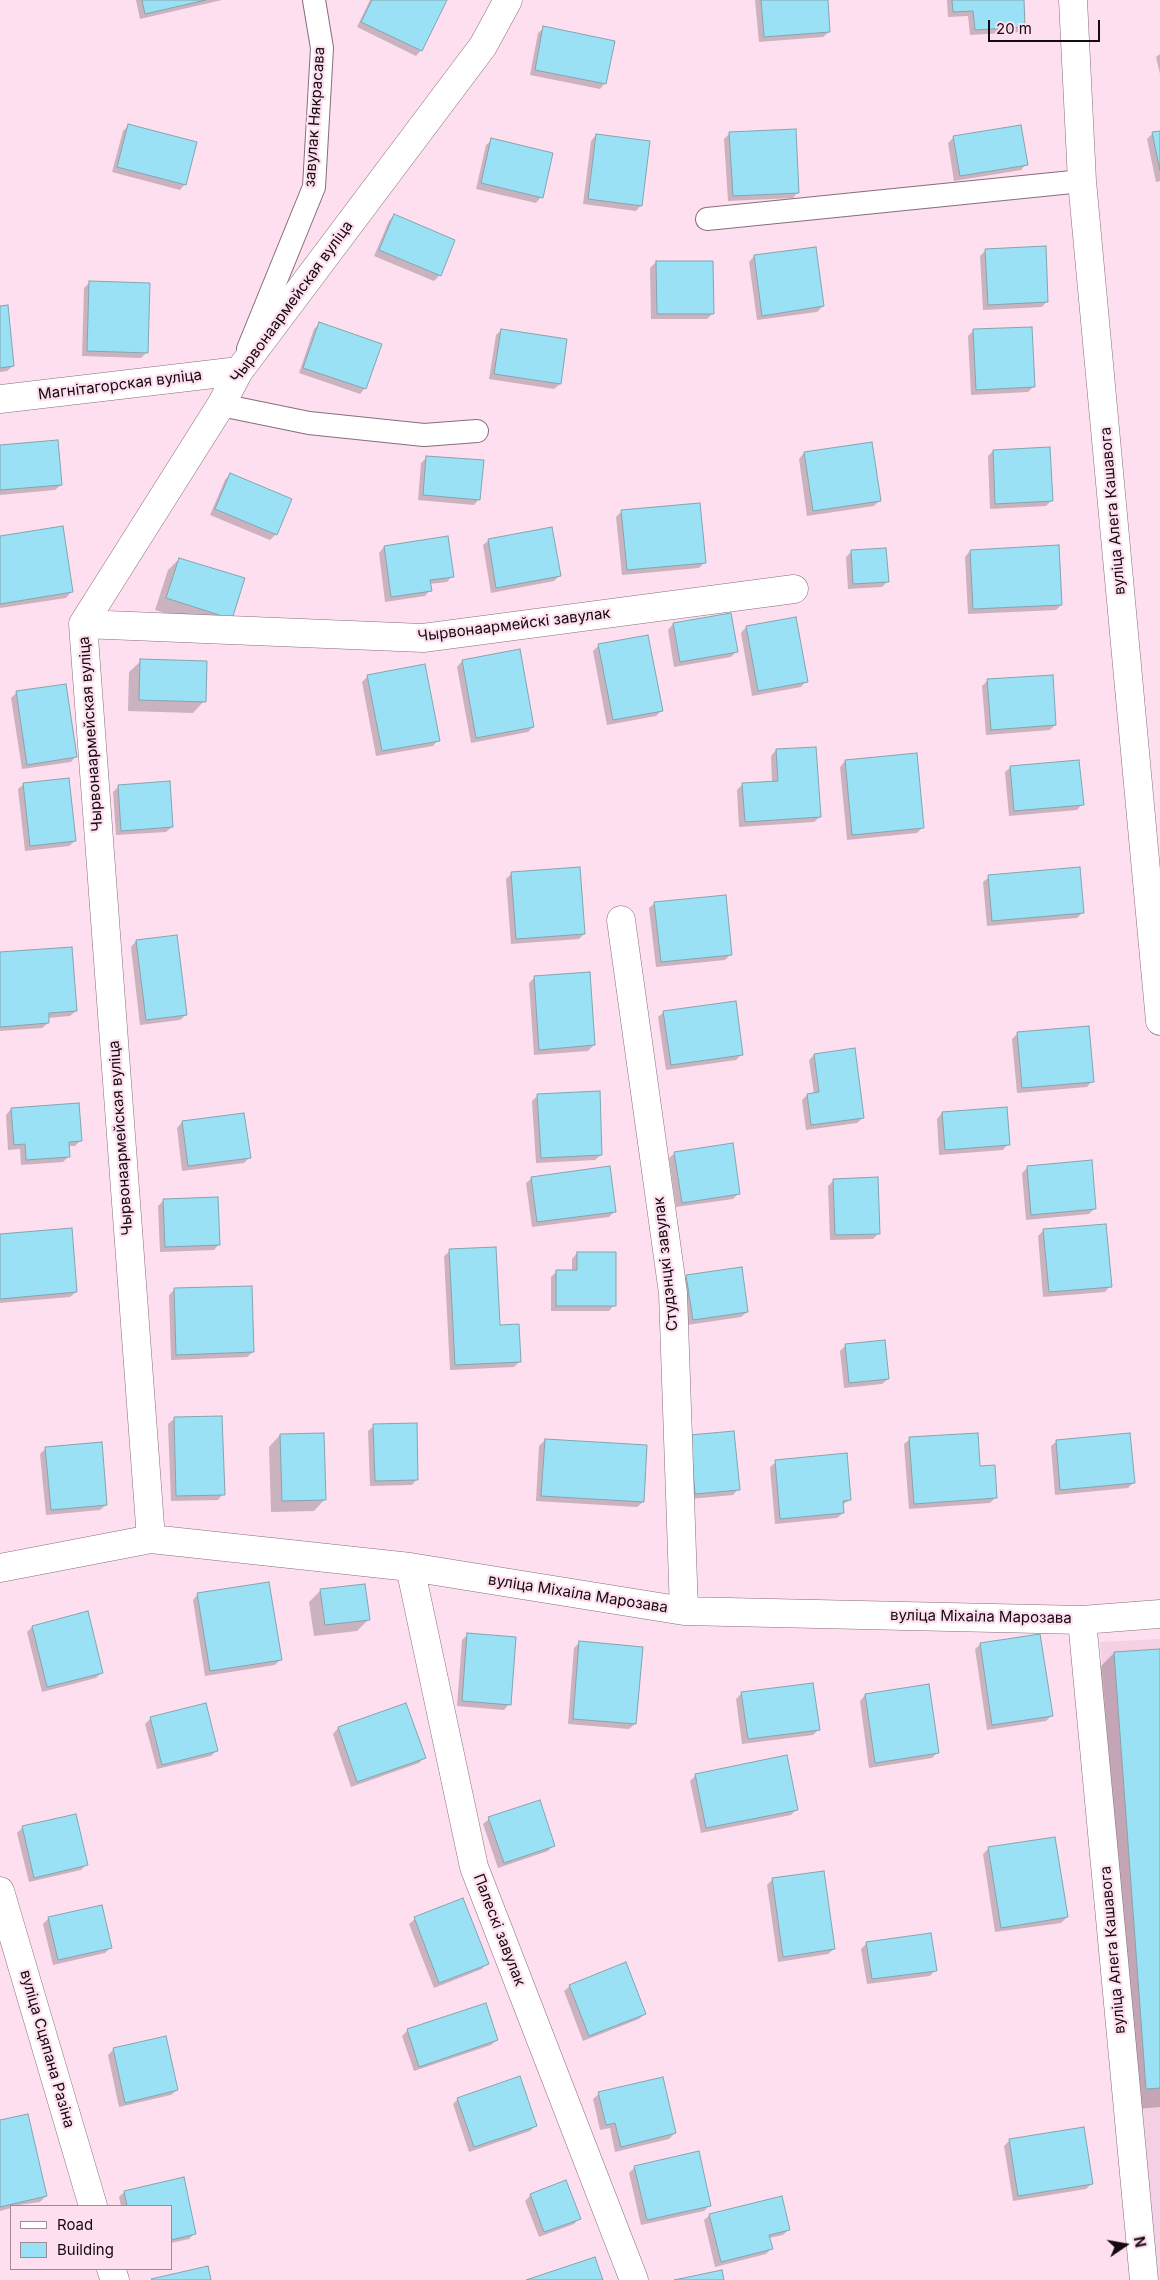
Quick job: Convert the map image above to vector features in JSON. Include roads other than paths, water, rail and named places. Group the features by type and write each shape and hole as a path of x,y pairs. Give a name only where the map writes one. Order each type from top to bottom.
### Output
{"street":[{"name":"Чырвонаармейская вуліца","path":"151,1539 82,624 221,404 239,371 483,46 508,0"},
{"name":"вуліца Алега Кашавога","path":"1073,0 1082,181 1160,1021"},
{"name":"Магнітагорская вуліца","path":"0,399 239,371"},
{"name":"Чырвонаармейскі завулак","path":"82,624 422,638 794,590"},
{"name":"Студэнцкі завулак","path":"621,920 673,1294 684,1611"},
{"name":"вуліца Міхаіла Марозава","path":"0,1568 151,1539 410,1566 684,1611 1082,1620 1160,1614"},
{"name":"Палескі завулак","path":"410,1566 474,1867 634,2280"},
{"name":"вуліца Алега Кашавога","path":"1082,1620 1144,2280"},
{"name":"вуліца Сцяпана Разіна","path":"0,1892 93,2205"}],"lane":[{"name":"завулак Някрасава","path":"239,371 314,187 322,48 314,0"},
{"path":"707,219 1082,181"},
{"path":"221,404 319,424 424,435 477,432"}]}
